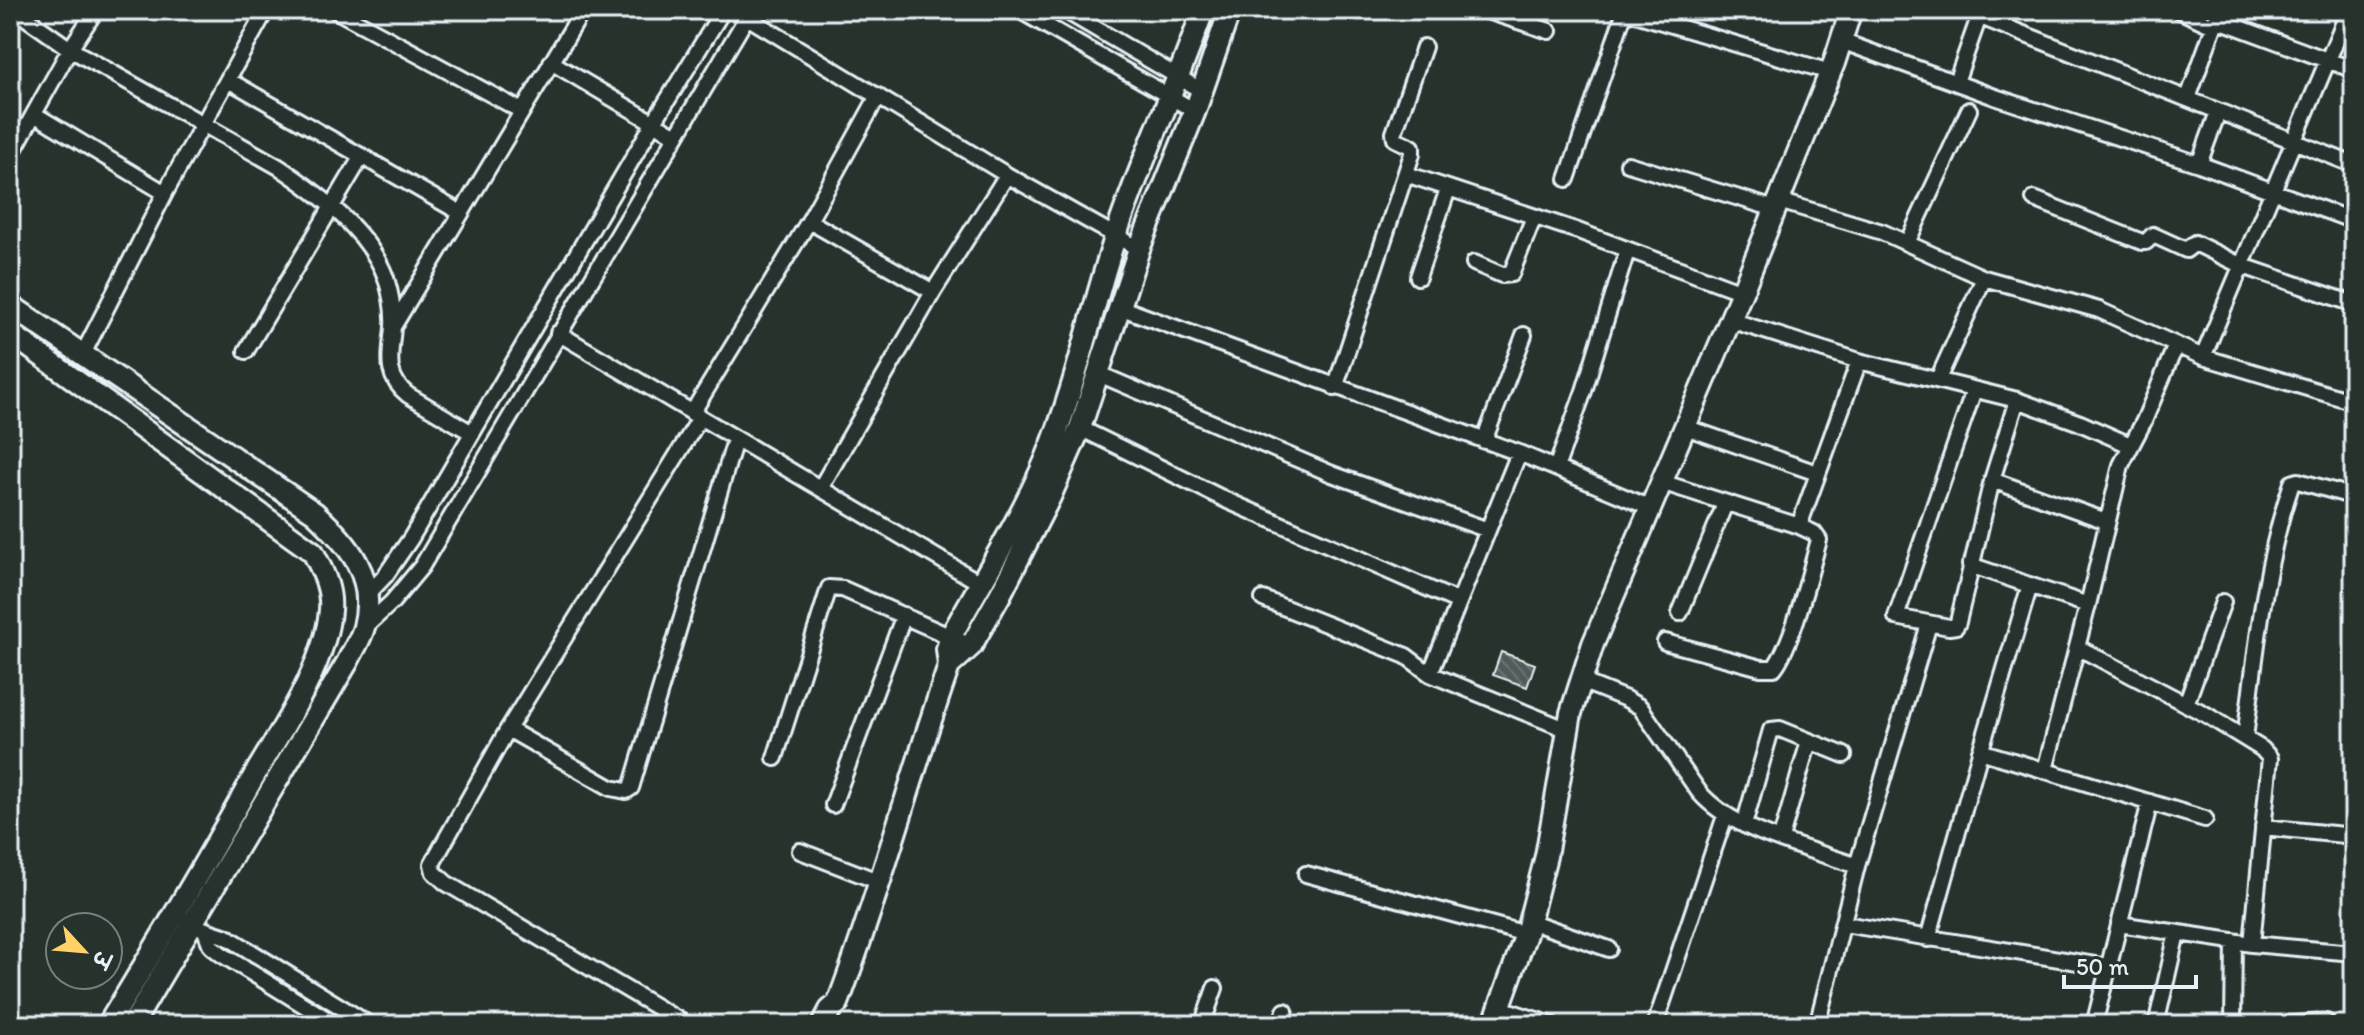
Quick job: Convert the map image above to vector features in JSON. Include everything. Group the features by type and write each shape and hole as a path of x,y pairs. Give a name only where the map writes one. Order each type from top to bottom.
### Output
{"street":[{"path":"15,10 70,49 279,167 331,208 379,261 393,303 389,364 399,388 472,433"},
{"path":"10,157 70,49 96,10"},
{"path":"83,354 165,193 266,10"},
{"path":"335,10 522,111"},
{"path":"393,328 583,10"},
{"path":"368,594 404,549 723,10"},
{"path":"1019,10 1175,88 1202,91"},
{"path":"1064,10 1175,88 1195,111"},
{"path":"1041,493 1116,237 1203,10"},
{"path":"949,666 971,646 1020,533 1080,428 1139,249 1195,111 1230,10"},
{"path":"1484,10 1549,31"},
{"path":"1567,179 1624,10 1830,72"},
{"path":"1552,1025 1497,1016 1527,927 1546,856 1568,730 1581,681 1593,644 1742,292 1830,72 1851,10"},
{"path":"1963,10 2354,165"},
{"path":"2178,10 2216,18 2354,70"},
{"path":"2203,357 2349,10"},
{"path":"364,628 392,602 422,566 749,13 1007,175 1139,249"},
{"path":"1956,82 1979,17"},
{"path":"2188,98 2216,18"},
{"path":"1841,41 2199,164 2354,221"},
{"path":"1335,388 1413,150 1410,145 1395,139 1394,133 1424,47"},
{"path":"551,62 676,136"},
{"path":"228,80 461,213"},
{"path":"687,1025 446,883 434,872 432,864 434,855 809,221 878,96"},
{"path":"1907,243 1969,110"},
{"path":"2199,164 2218,112"},
{"path":"34,114 165,193"},
{"path":"246,351 362,156"},
{"path":"1628,164 1777,205 1862,224 1984,278 2099,310 2203,357 2354,402"},
{"path":"1406,174 1742,292"},
{"path":"821,487 933,292 1007,175"},
{"path":"1418,277 1448,189"},
{"path":"2034,199 2142,242 2153,235 2186,250 2195,243 2240,265 2354,304"},
{"path":"1474,263 1502,275 1511,274 1534,217"},
{"path":"809,221 933,292"},
{"path":"1556,468 1584,391 1627,251"},
{"path":"1938,379 1984,278"},
{"path":"10,305 315,513 346,542 361,568 368,594 364,628 348,661 132,1025"},
{"path":"1119,307 1519,453 1651,508"},
{"path":"1730,320 1859,361 2017,400 2130,445"},
{"path":"10,333 313,552 328,581 331,609 304,689 191,924 108,1025"},
{"path":"558,333 980,583"},
{"path":"1484,441 1524,335"},
{"path":"2045,770 2121,465 2144,421 2176,345"},
{"path":"1799,526 1859,361"},
{"path":"1099,374 1332,474 1488,530"},
{"path":"1974,390 1896,617 1956,626 1992,480 2017,400"},
{"path":"1685,427 1817,473"},
{"path":"1080,428 1228,501 1459,602"},
{"path":"508,729 611,788 626,791 631,788 735,440"},
{"path":"1430,674 1519,453"},
{"path":"1992,480 2106,521"},
{"path":"2245,738 2260,622 2292,483 2298,481 2348,495"},
{"path":"1661,482 1799,526 1814,533 1819,540 1803,596 1774,668 1761,668 1665,642"},
{"path":"1680,613 1725,504"},
{"path":"838,1025 838,1003 949,666 947,649 951,636 980,583 1020,533"},
{"path":"1970,565 2088,605"},
{"path":"1928,939 2030,585"},
{"path":"775,758 829,588 838,587 971,646"},
{"path":"1263,599 1406,656 1430,674 1568,730"},
{"path":"2186,704 2223,602"},
{"path":"833,805 904,615"},
{"path":"1817,1025 1857,866 1929,624"},
{"path":"2077,647 2186,704 2245,738 2270,758 2252,944"},
{"path":"1581,681 1626,699 1645,712 1699,792 1725,816 1857,866"},
{"path":"1744,825 1771,730 1780,729 1844,755"},
{"path":"1781,838 1809,741"},
{"path":"1980,751 2205,819"},
{"path":"2094,1025 2150,802"},
{"path":"1655,1025 1725,816"},
{"path":"2263,827 2354,836"},
{"path":"800,851 880,882"},
{"path":"1306,874 1609,949"},
{"path":"191,924 221,954 336,1025"},
{"path":"191,924 229,938 370,1025"},
{"path":"1844,924 2108,967"},
{"path":"2119,924 2252,944 2354,953"},
{"path":"2156,1025 2177,933"},
{"path":"2233,1025 2234,941"},
{"path":"1202,1025 1215,988"},
{"path":"822,1025 838,1003"},
{"path":"2280,1025 2326,1022"}],"building":[{"path":"1501,652 1535,664 1527,687 1493,675"}]}
